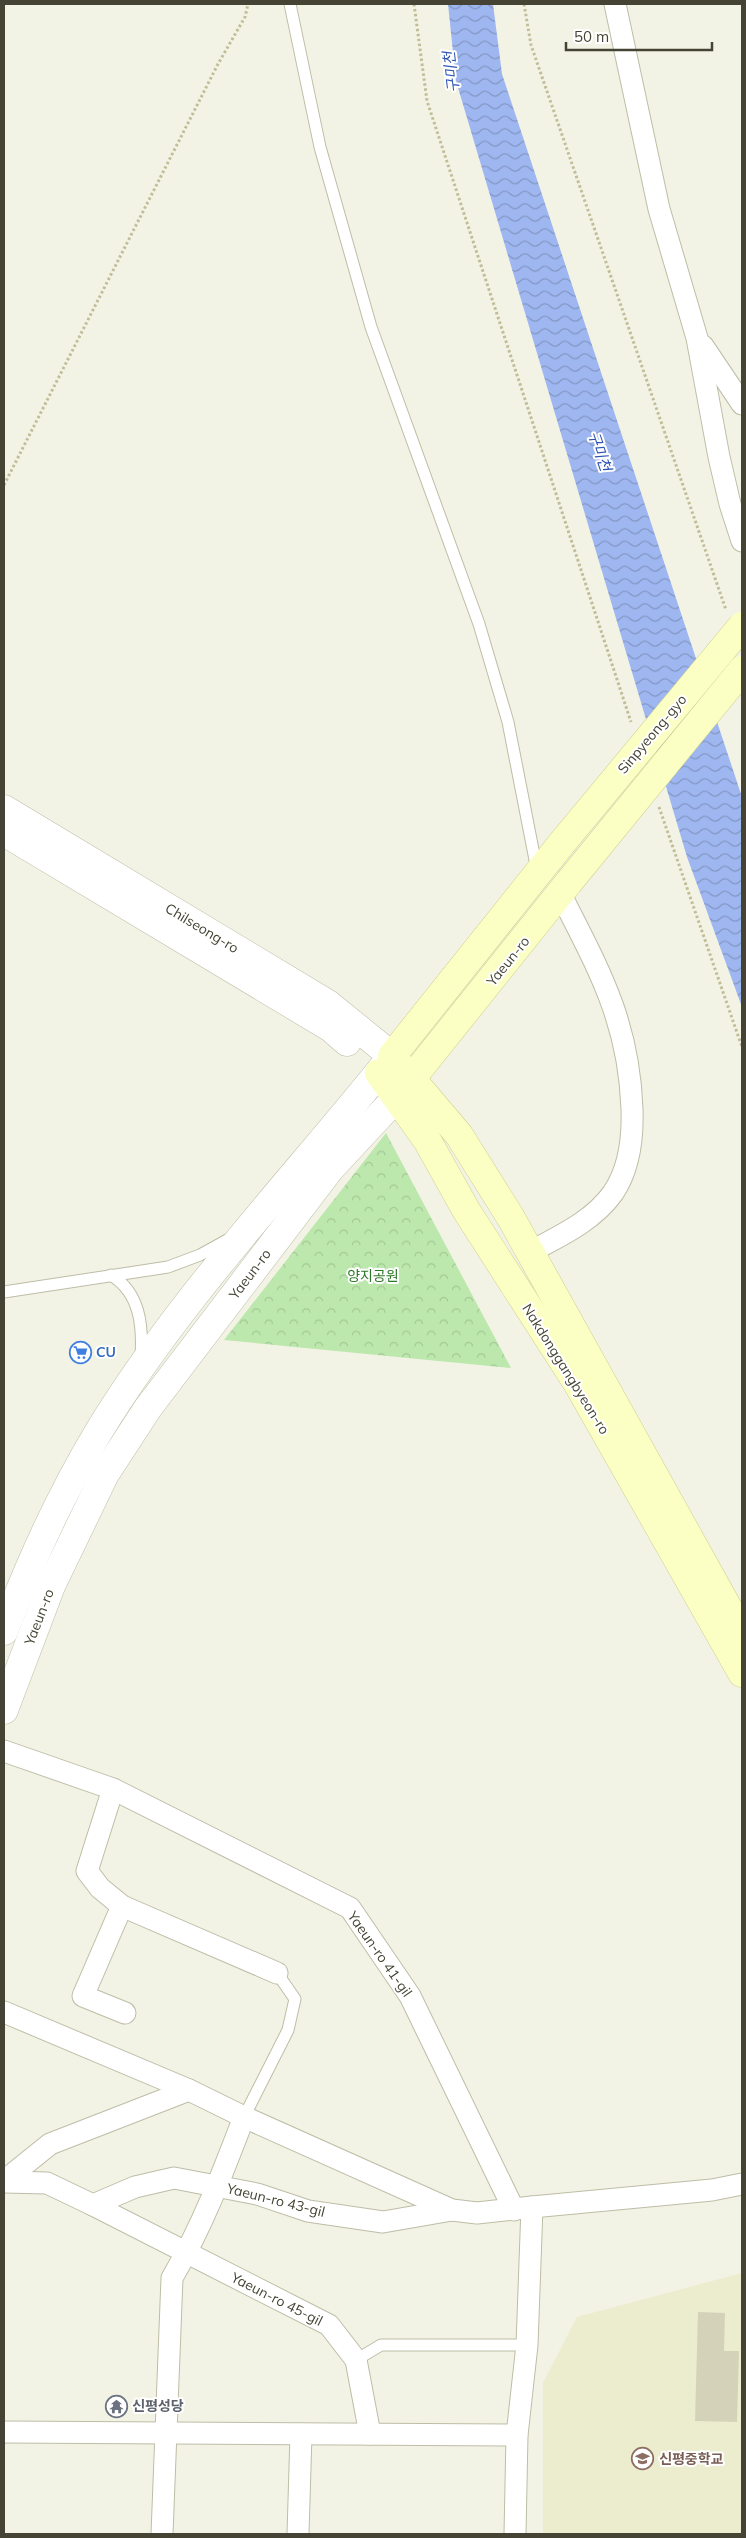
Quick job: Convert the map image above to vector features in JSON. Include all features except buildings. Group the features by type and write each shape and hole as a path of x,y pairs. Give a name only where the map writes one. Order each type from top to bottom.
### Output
{"main road":[{"name":"Sinpyeong-gyo","path":"562,843 736,623"},
{"name":"Sinpyeong-gyo","path":"565,889 742,670"},
{"name":"Yaeun-ro","path":"385,1065 562,843"},
{"name":"Yaeun-ro","path":"396,1098 565,889"},
{"name":"Nakdonggangbyeon-ro","path":"385,1065 396,1098 427,1140 466,1210 579,1386 742,1673"},
{"name":"Nakdonggangbyeon-ro","path":"385,1065 459,1135 530,1252 742,1633"}],"street":[{"path":"615,4 659,209 697,338 719,457 730,504 742,541"},
{"path":"697,338 742,404"},
{"name":"Chilseong-ro","path":"4,809 328,1004 385,1065"},
{"name":"Chilseong-ro","path":"4,832 331,1028 385,1065"},
{"path":"530,1252 577,1227 599,1209 613,1193 628,1159 633,1133 627,1054 621,1027 605,982 565,889"},
{"name":"Yaeun-ro","path":"4,1631 20,1590 58,1506 99,1431 140,1370 247,1229 385,1065"},
{"name":"Yaeun-ro","path":"4,1710 51,1586 104,1474 148,1408 330,1169 396,1098"},
{"name":"Yaeun-ro 41-gil","path":"4,1751 113,1789 350,1908 410,1996 523,2208"},
{"path":"113,1789 87,1871 100,1888 122,1906 277,1974"},
{"path":"122,1906 83,1996 125,2013"},
{"name":"Yaeun-ro 43-gil","path":"4,2012 189,2090 244,2117 452,2210"},
{"path":"4,2181 50,2144 189,2090"},
{"name":"Yaeun-ro 43-gil","path":"186,2254 217,2186 244,2117"},
{"path":"93,2204 135,2188 174,2178 217,2186"},
{"name":"Yaeun-ro 45-gil","path":"4,2181 47,2184 93,2204 186,2254 329,2325 356,2360 370,2434"},
{"path":"515,2534 517,2435 527,2345 523,2208 712,2190 742,2184"},
{"name":"Yaeun-ro 43-gil","path":"217,2186 256,2194 308,2210 382,2222 452,2210 477,2213 523,2208"},
{"path":"162,2534 172,2278 186,2254"},
{"path":"4,2432 517,2435"},
{"path":"298,2534 301,2434"}],"lane":[{"path":"290,4 320,147 371,327 479,624 508,722 537,874"},
{"path":"4,1292 168,1267 200,1255 247,1229"},
{"path":"112,1275 124,1283 134,1299 142,1322 140,1370"},
{"path":"244,2117 288,2030 295,1999 277,1974"},
{"path":"356,2360 381,2345 527,2345"}],"path":[{"path":"4,485 213,73 244,16 248,4"},
{"path":"414,4 427,102 634,730"},
{"path":"524,4 531,45 736,623"},
{"path":"659,806 742,1047"}],"shaded area":[{"name":"신평중학교","path":"742,2273 742,2534 543,2534 543,2383 577,2317"}],"green space":[{"name":"양지공원","path":"386,1133 511,1368 224,1340"}],"water":[{"name":"구미천","path":"448,4 493,4 502,74 742,797 742,1007 687,857 456,81"}],"place":[{"name":"CU","path":"80,1352"},
{"name":"신평성당","path":"116,2406"},
{"name":"신평중학교","path":"643,2459"}]}
